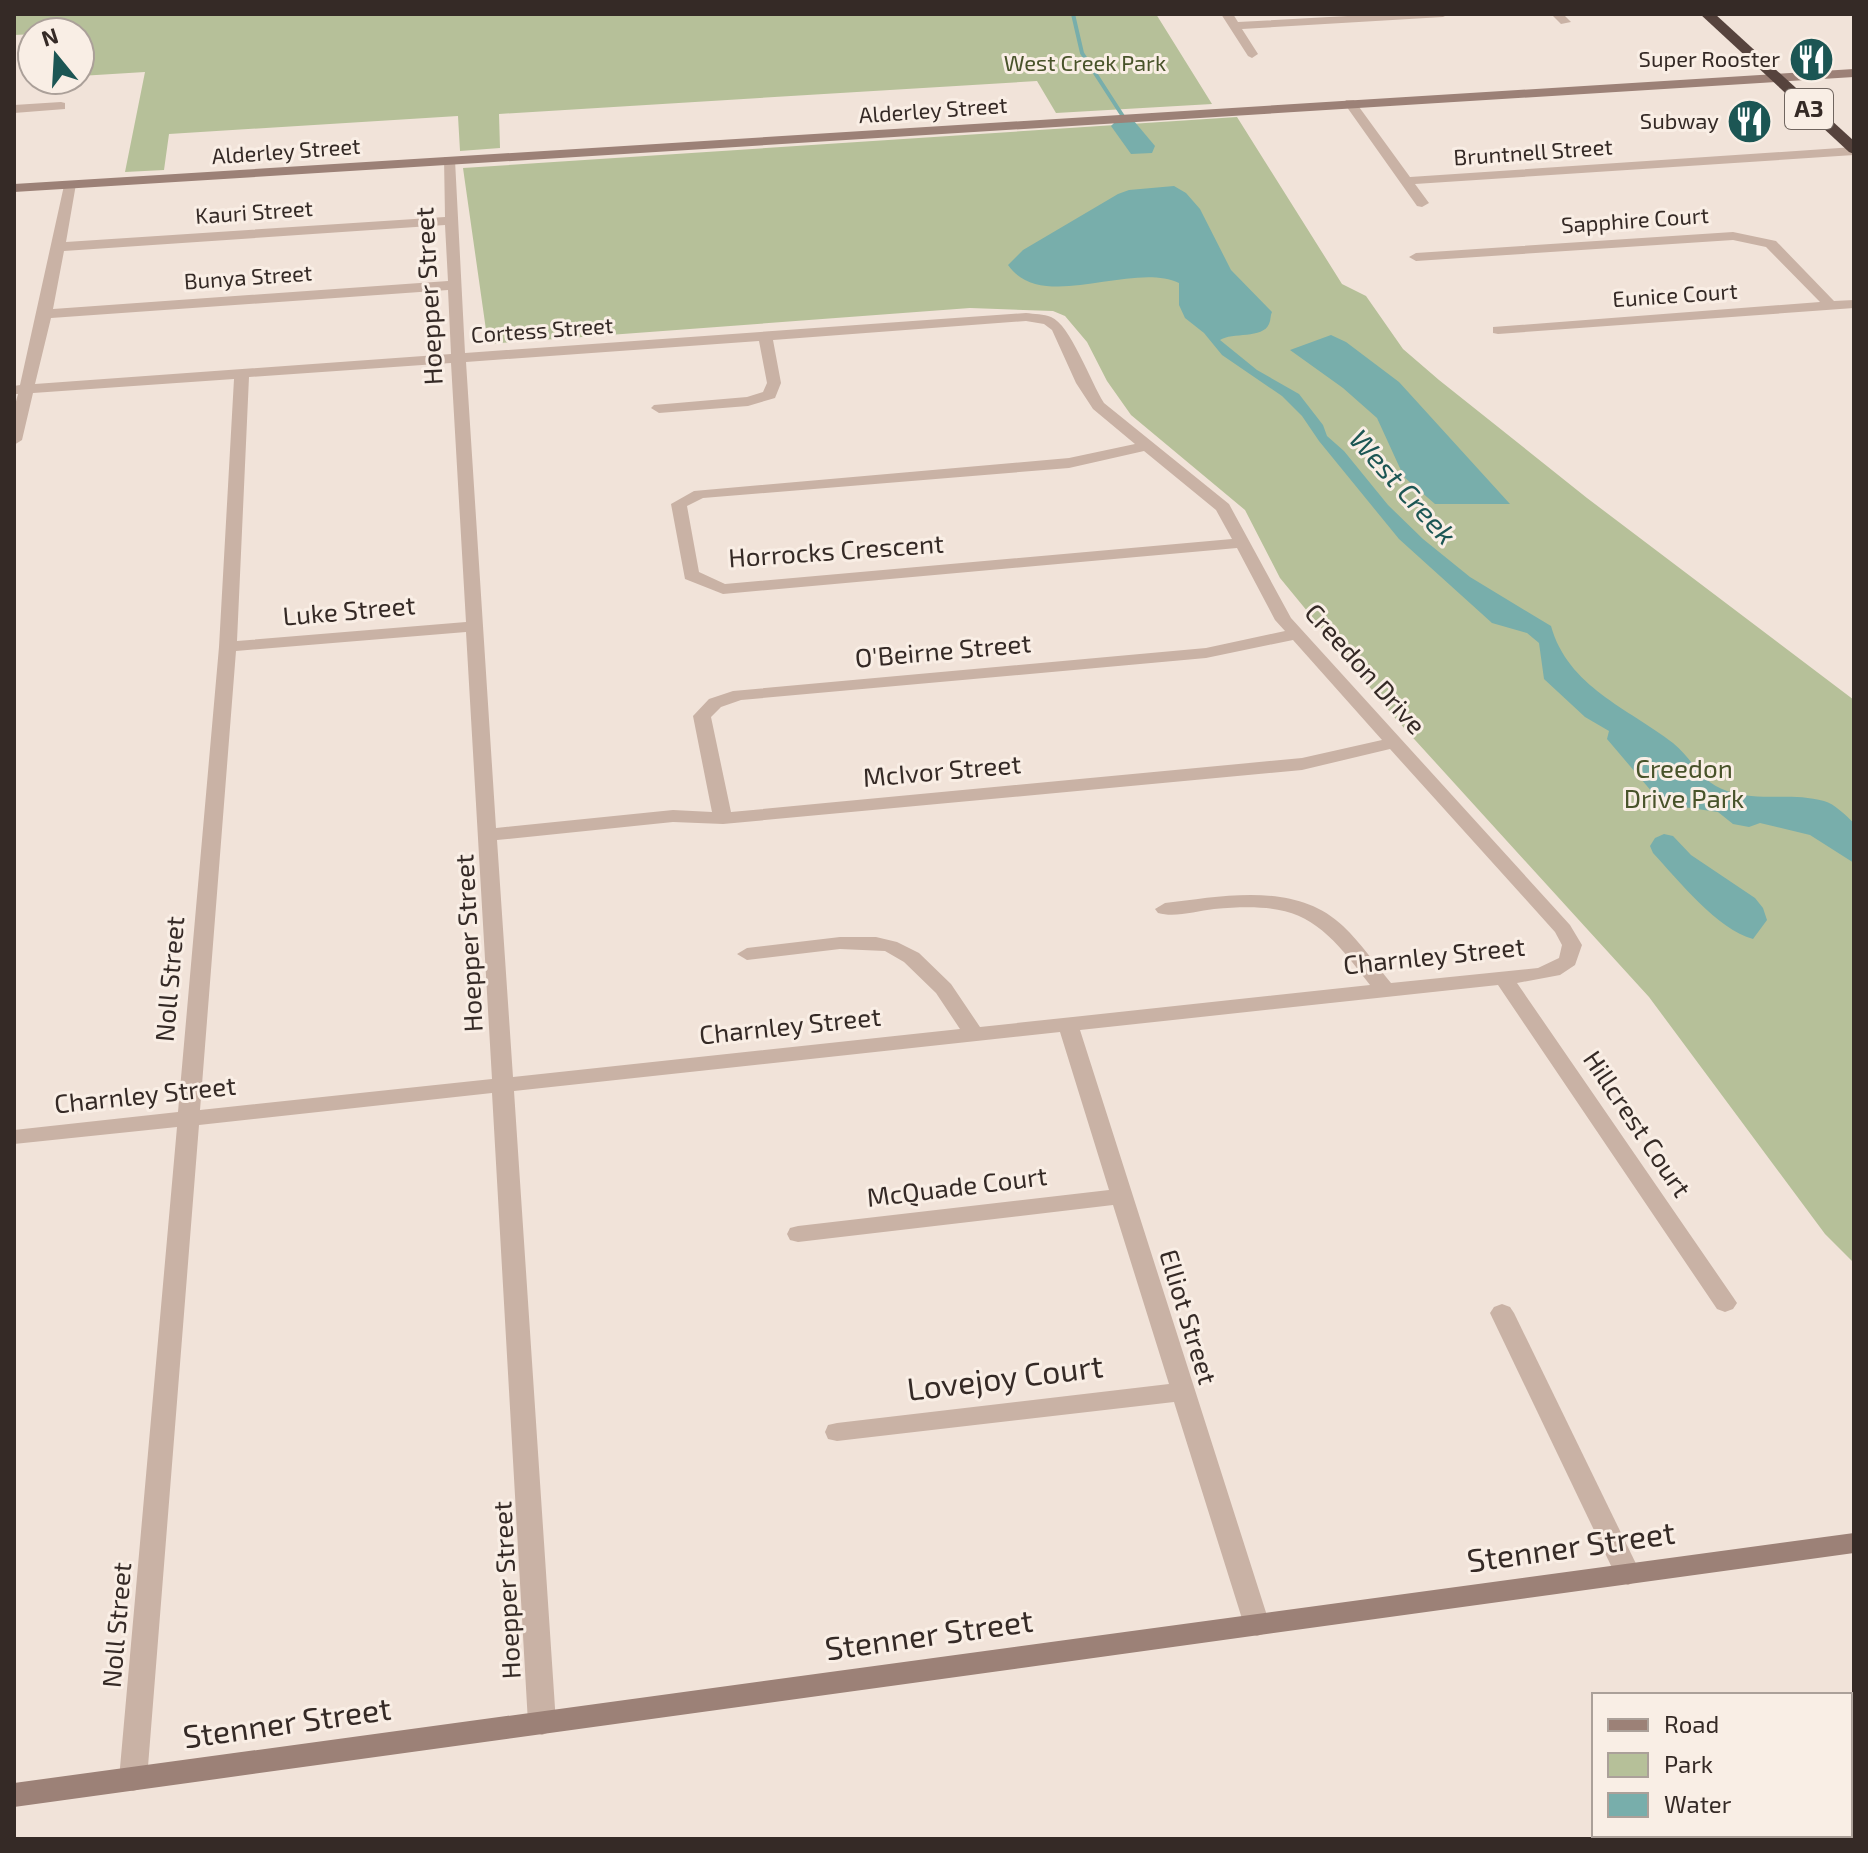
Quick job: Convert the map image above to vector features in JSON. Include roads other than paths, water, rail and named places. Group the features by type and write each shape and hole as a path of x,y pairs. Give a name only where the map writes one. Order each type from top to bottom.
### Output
{"highway":[{"name":"A3","path":"1707,14 1854,150"}],"street":[{"path":"1227,14 1252,54"},
{"path":"1235,26 1443,14"},
{"name":"Alderley Street","path":"14,188 1854,73"},
{"path":"1350,103 1422,203"},
{"path":"14,109 61,106"},
{"name":"Bruntnell Street","path":"1407,181 1854,150"},
{"name":"Hoepper Street","path":"449,160 458,358 542,1723"},
{"path":"14,440 20,390 45,314 70,184"},
{"name":"Kauri Street","path":"59,247 451,221"},
{"name":"Sapphire Court","path":"1416,257 1733,236 1754,238 1771,244 1831,306"},
{"name":"Bunya Street","path":"45,314 454,285"},
{"name":"Eunice Court","path":"1498,330 1854,304"},
{"name":"Cortess Street","path":"20,390 1026,317"},
{"name":"Creedon Drive","path":"1026,317 1048,320 1058,328 1083,383 1098,406 1223,507 1284,620 1563,929 1572,945 1568,961"},
{"path":"659,408 748,401 770,395 774,383 765,336"},
{"name":"Noll Street","path":"133,1779 228,647 242,375"},
{"name":"Horrocks Crescent","path":"1145,446 1069,463 700,494 679,504 691,575 723,589 1243,543"},
{"name":"Luke Street","path":"228,647 474,626"},
{"name":"O'Beirne Street","path":"723,818 702,716 715,703 739,695 1206,653 1297,634"},
{"name":"McIvor Street","path":"489,835 673,816 723,818 1302,764 1397,742"},
{"path":"1165,909 1255,900 1300,907 1329,924 1385,990"},
{"path":"747,954 860,943 889,946 910,956 950,994 963,1010 973,1034"},
{"name":"Charnley Street","path":"14,1137 1503,977 1553,970 1568,961"},
{"name":"Hillcrest Court","path":"1503,977 1725,1303"},
{"name":"Elliot Street","path":"1068,1025 1181,1392 1257,1625"},
{"name":"McQuade Court","path":"798,1234 1122,1196"},
{"path":"1502,1313 1628,1574"},
{"name":"Lovejoy Court","path":"837,1432 1181,1392"},
{"name":"Stenner Street","path":"14,1795 1852,1546"}],"water":[{"path":"1134,121 1155,146 1152,153 1131,154 1111,126 1115,122"},
{"path":"1174,186 1186,193 1200,209 1231,270 1272,312 1266,329 1220,340 1257,370 1299,394 1323,425 1327,436 1344,451 1388,505 1423,539 1470,577 1551,626 1559,647 1585,681 1673,743 1710,782 1727,791 1751,796 1812,798 1828,802 1840,810 1854,823 1854,863 1810,835 1760,823 1749,827 1733,824 1718,812 1683,807 1658,799 1607,739 1609,731 1585,717 1544,679 1539,643 1527,633 1492,623 1399,539 1302,416 1282,396 1222,355 1204,333 1185,318 1179,305 1179,283 1159,278 1137,278 1064,286 1042,285 1023,279 1008,265 1023,250 1118,194 1129,190"},
{"path":"1331,335 1346,342 1399,382 1510,504 1435,504 1404,477 1377,418 1343,388 1290,350"},
{"path":"1664,834 1673,836 1691,855 1755,898 1767,920 1753,939 1726,926 1713,915 1653,853 1650,846 1655,838"}],"waterway":[{"name":"West Creek","path":"1073,14 1082,53 1126,121"}],"place":[{"name":"Super Rooster","path":"1811,59"},
{"name":"Subway","path":"1750,121"}],"park label":[{"name":"West Creek Park","path":"1085,63"},
{"name":"Creedon Drive Park","path":"1684,784"}]}
